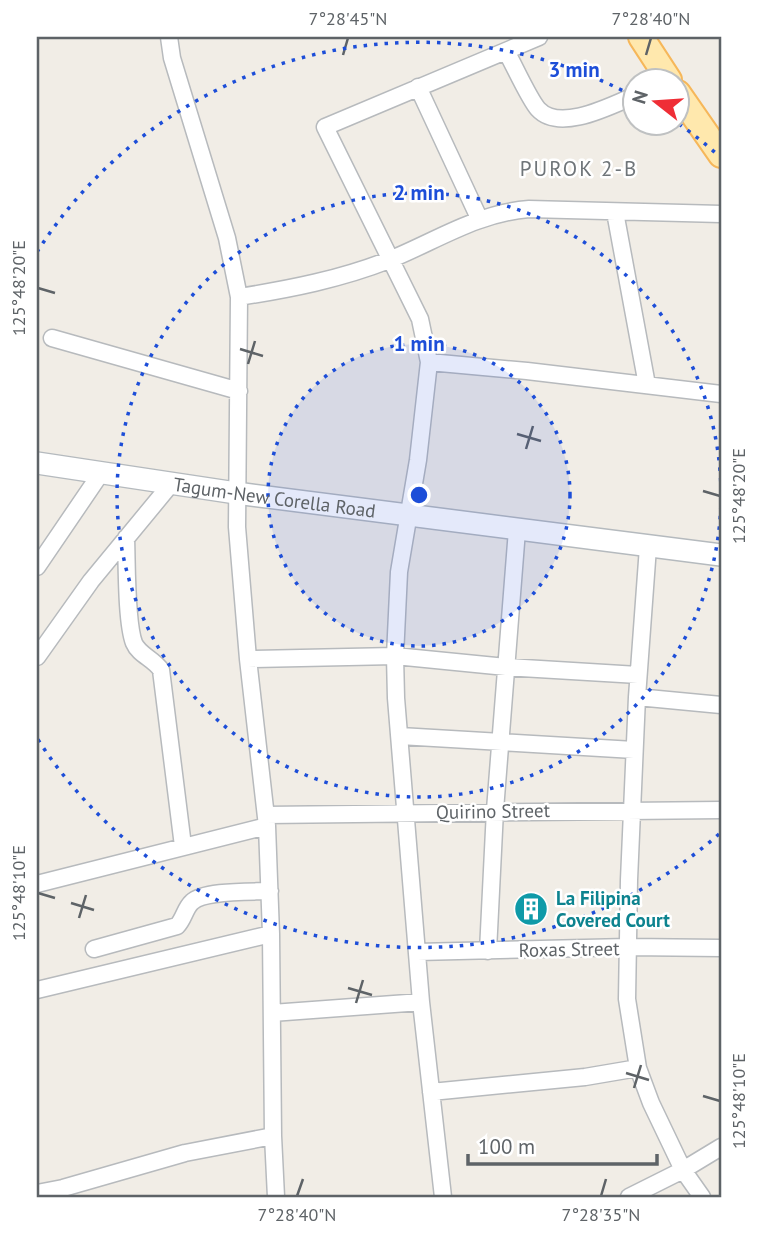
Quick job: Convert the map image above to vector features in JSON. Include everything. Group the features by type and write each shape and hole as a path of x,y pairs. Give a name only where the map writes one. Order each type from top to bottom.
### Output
{"main road":[{"path":"640,37 660,66"},
{"path":"692,114 721,155"},
{"name":"Tagum-New Corella Road","path":"37,463 236,493 721,555"}],"street":[{"path":"169,37 172,58 226,238 239,296 236,493 239,569 266,820 270,891 276,1197"},
{"path":"443,1197 421,1002 394,656 399,572 418,460 429,362 420,319 325,127 539,37"},
{"path":"506,51 538,110 552,118 568,119 593,113 622,100"},
{"path":"418,88 479,218"},
{"path":"239,296 335,279 389,260 479,218 507,211 529,209 721,214"},
{"path":"615,212 647,386"},
{"path":"52,338 239,391"},
{"path":"429,362 527,370 721,394"},
{"path":"37,567 101,473"},
{"path":"37,657 90,581 171,484"},
{"path":"488,951 495,810 517,530"},
{"path":"126,538 131,628 139,650 155,661 161,670 183,846"},
{"path":"648,547 634,750 627,999 638,1068 651,1103 683,1170 702,1197"},
{"path":"248,659 394,656 506,667 638,675"},
{"path":"637,697 721,705"},
{"path":"400,736 634,750"},
{"name":"Quirino Street","path":"37,884 183,846 266,820 495,810 721,810"},
{"path":"94,949 177,926 191,902 197,898 216,894 270,891"},
{"path":"37,990 271,934"},
{"name":"Roxas Street","path":"417,952 628,947 721,948"},
{"path":"272,1013 421,1002"},
{"path":"431,1092 585,1077 638,1068"},
{"path":"37,1193 64,1192 185,1153 273,1136"},
{"path":"629,1197 721,1147"}],"place":[{"name":"La Filipina Covered Court","path":"531,909"}],"district":[{"name":"PUROK 2-B","path":"579,169"}]}
